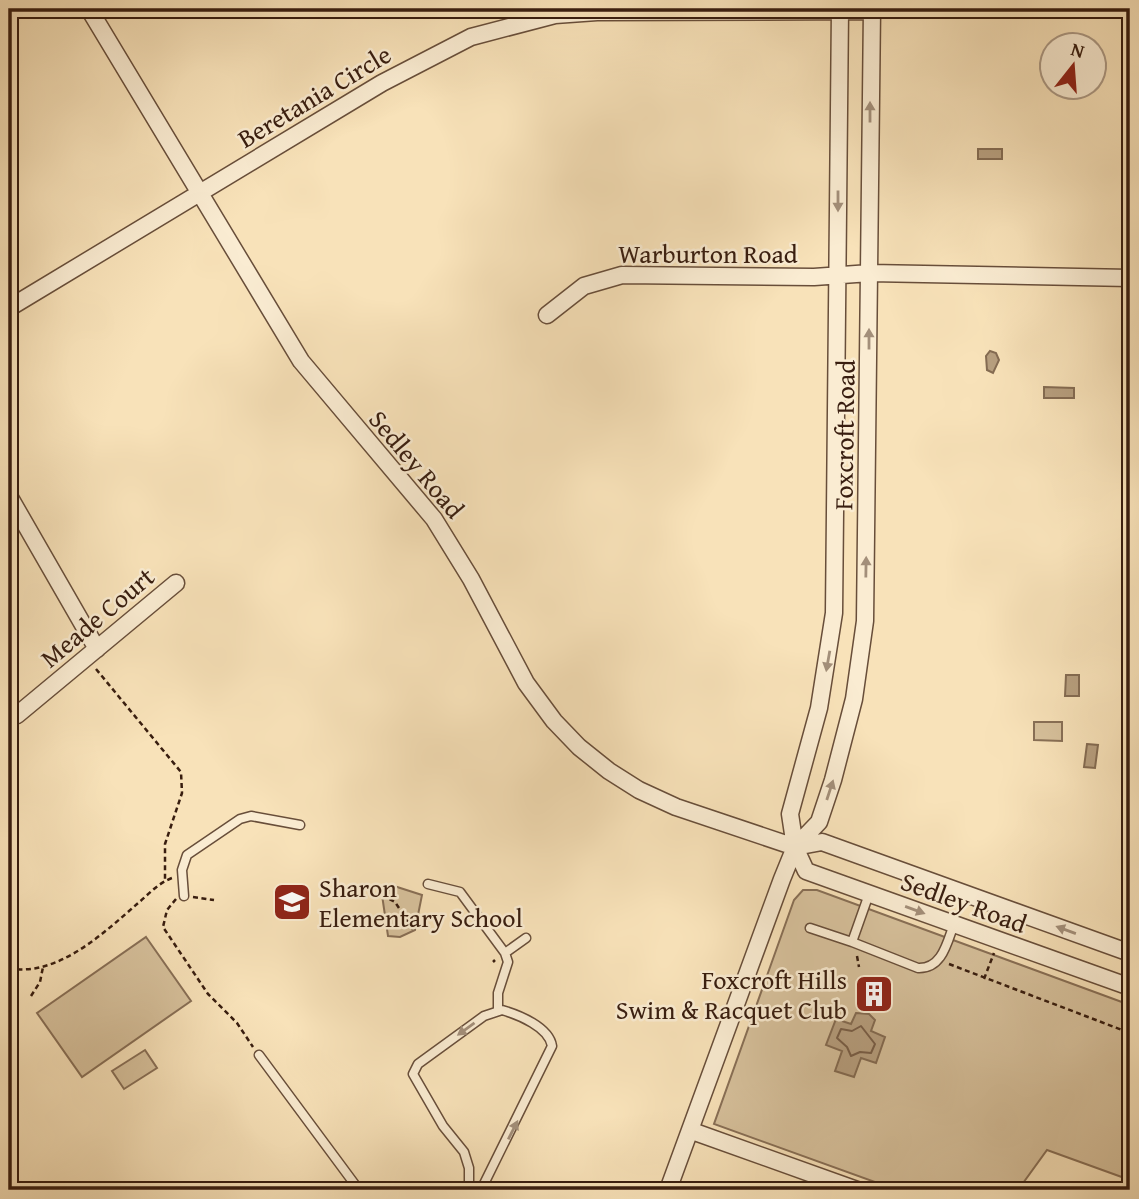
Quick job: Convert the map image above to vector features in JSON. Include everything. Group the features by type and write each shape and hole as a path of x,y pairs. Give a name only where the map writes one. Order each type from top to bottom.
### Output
{"street":[{"name":"Sedley Road","path":"89,9 301,361 409,488 447,538 526,683 554,721 599,764 639,790 676,807 795,847 822,842 1130,953"},
{"name":"Foxcroft Road","path":"795,847 790,814 819,708 834,613 840,10"},
{"name":"Beretania Circle","path":"9,308 382,83 440,51 486,31 523,20 573,13 872,10"},
{"name":"Foxcroft Road","path":"668,1190 795,847 819,822 855,698 865,621 872,10"},
{"name":"Warburton Road","path":"547,315 584,286 622,275 870,273"},
{"path":"870,273 1130,278"},
{"path":"9,496 92,653"},
{"name":"Meade Court","path":"17,715 176,583"},
{"name":"Sedley Road","path":"795,847 806,871 1130,985"},
{"path":"692,1131 857,1190"}],"lane":[{"path":"184,896 183,865 190,852 243,818 300,825"},
{"path":"428,884 460,892 505,953 508,962 498,993 498,1010"},
{"path":"852,943 869,894"},
{"path":"810,928 918,968 928,968 936,963 943,953 954,924"},
{"path":"505,953 526,938"},
{"path":"470,1190 469,1168 464,1152 443,1126 413,1074 418,1064 484,1016 498,1010 506,1010 542,1029 549,1035 552,1046 481,1190"},
{"path":"259,1055 359,1190"}],"path":[{"path":"92,653 181,772 182,793 165,844 165,880"},
{"path":"9,968 26,972 43,967 95,938 165,880 183,877"},
{"path":"382,895 395,902 414,931"},
{"path":"214,900 184,896 172,903 163,926 208,994 237,1023 259,1055"},
{"path":"984,979 995,949"},
{"path":"946,962 984,979 1130,1032"},
{"path":"31,996 42,977 43,967"}],"shaded area":[{"path":"1034,722 1062,722 1062,741 1034,740"},
{"path":"394,886 422,895 415,930 400,937 388,936 382,895"},
{"path":"803,890 817,890 1130,1005 1130,1180 1047,1150 1018,1190 897,1190 714,1124 794,900"},
{"path":"146,937 191,1001 82,1077 37,1013"},
{"path":"145,1050 157,1068 124,1089 112,1071"}],"water":[{"path":"978,149 1002,149 1002,159 978,159"},
{"path":"990,351 996,353 999,360 993,373 987,370 986,356"},
{"path":"1044,387 1074,388 1074,398 1044,398"},
{"path":"1066,675 1079,675 1079,696 1065,696"},
{"path":"1087,744 1098,745 1095,768 1084,767"},
{"path":"856,1013 869,1014 875,1020 871,1031 885,1037 876,1063 861,1058 854,1077 835,1071 842,1051 826,1045 836,1019 851,1024"}],"place":[{"name":"Sharon Elementary School","path":"292,902"},
{"name":"Foxcroft Hills Swim & Racquet Club","path":"874,994"}]}
